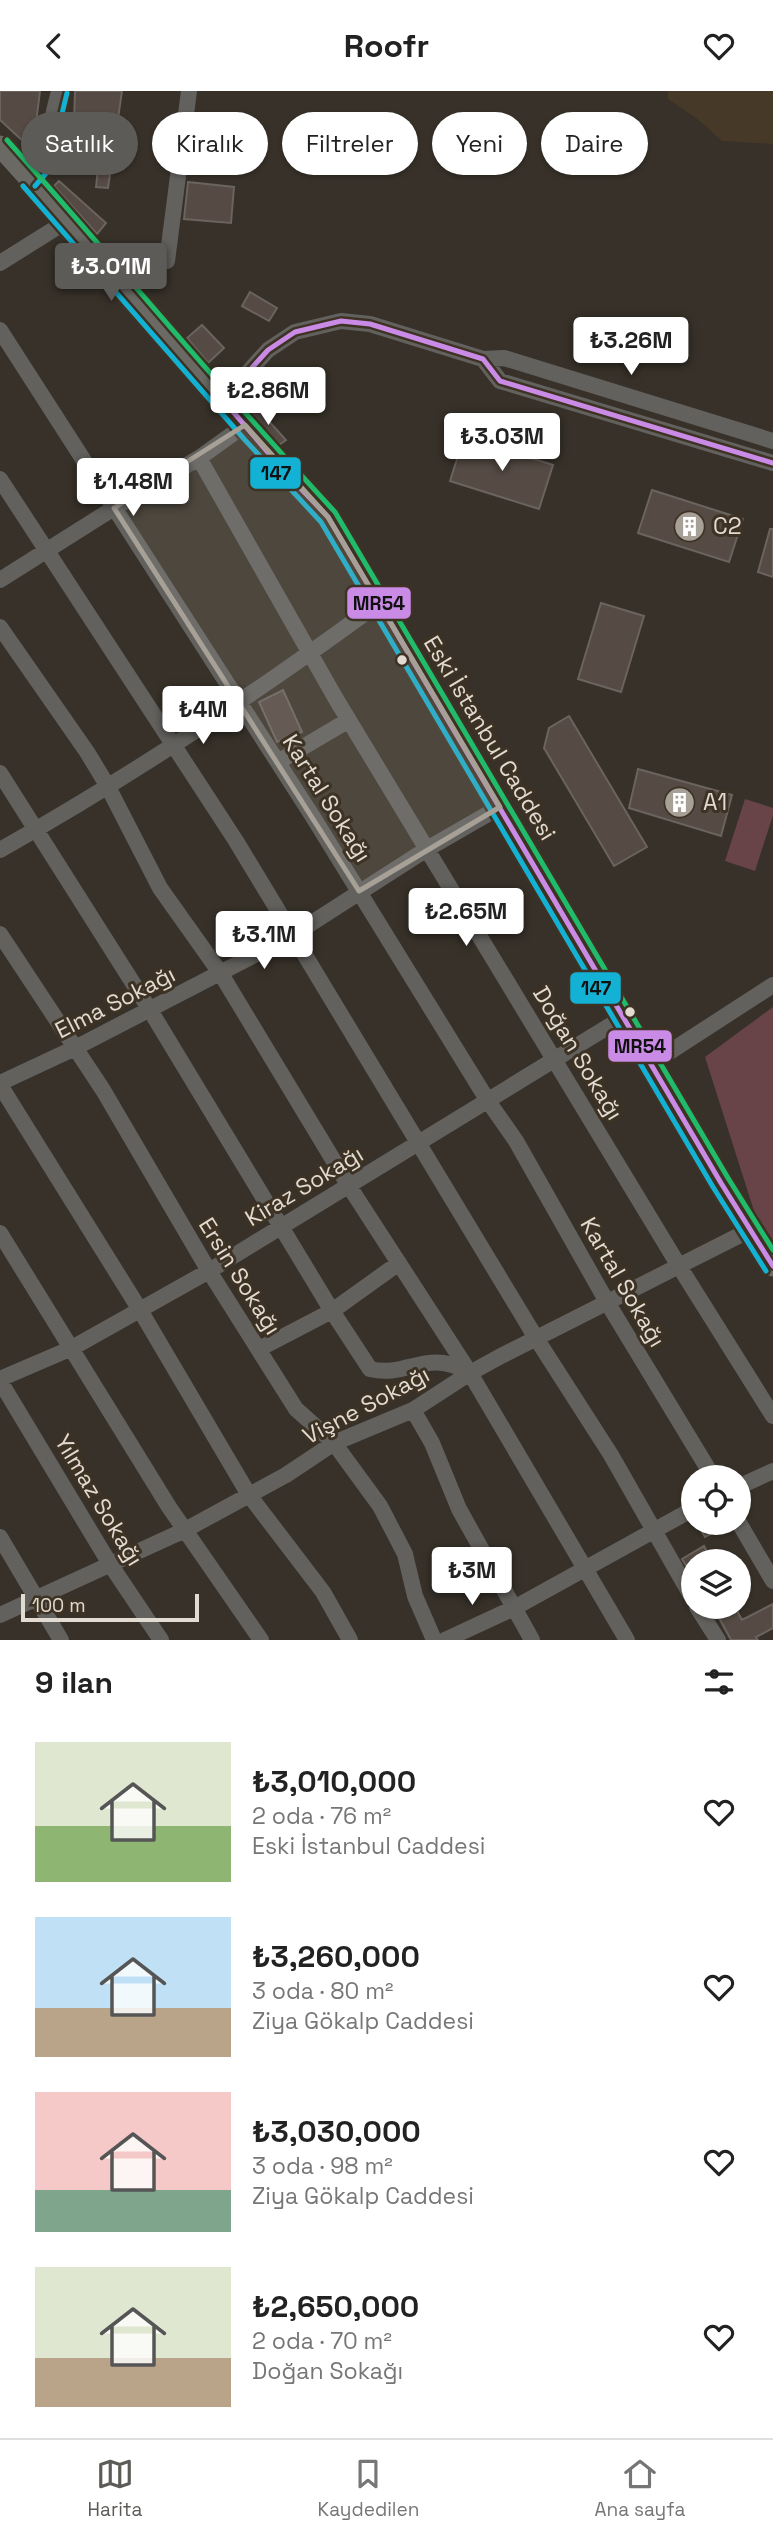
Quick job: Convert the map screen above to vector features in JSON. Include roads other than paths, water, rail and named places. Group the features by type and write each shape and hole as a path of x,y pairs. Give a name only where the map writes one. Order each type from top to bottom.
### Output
{"main road":[{"name":"Eski İstanbul Caddesi","path":"0,146 283,470 328,517 773,1266"}],"street":[{"path":"29,180 40,167 59,91"},
{"path":"167,261 189,91"},
{"path":"0,263 66,221"},
{"path":"223,400 268,350 295,332 341,321 370,324 483,359 504,358 773,441"},
{"name":"Kartal Sokağı","path":"0,330 278,762 488,1101 516,1141 607,1303 706,1465"},
{"path":"483,359 500,381 773,463"},
{"path":"646,425 652,403"},
{"path":"0,580 199,458 245,425"},
{"name":"Doğan Sokağı","path":"199,458 309,654 679,1266 773,1416"},
{"path":"0,479 236,841 536,1338 611,1455 681,1578"},
{"path":"0,850 239,701 379,603"},
{"path":"0,627 87,752 160,888 221,974 349,1186 470,1373 627,1640"},
{"path":"278,762 349,720"},
{"path":"0,773 150,1010 370,1369 385,1373 425,1362 450,1362 470,1373"},
{"name":"Elma Sokağı","path":"0,1084 221,974 293,935 359,891 500,807"},
{"name":"Ersin Sokağı","path":"0,934 103,1090 209,1271 296,1409 334,1443 380,1506 405,1555 415,1596 434,1640"},
{"path":"651,1064 773,985"},
{"name":"Kiraz Sokağı","path":"0,1380 72,1348 209,1271 624,1017"},
{"path":"0,1084 140,1310 249,1495 323,1592 350,1640"},
{"name":"Vişne Sokağı","path":"0,1615 185,1530 334,1443 413,1410 470,1373 750,1230"},
{"path":"0,1233 185,1530 261,1640"},
{"path":"258,1349 332,1311 399,1263"},
{"name":"Yılmaz Sokağı","path":"0,1380 110,1563 161,1640"},
{"path":"413,1410 432,1443 459,1509 532,1640"},
{"path":"751,1481 773,1471"},
{"path":"445,1640 514,1608 681,1515"},
{"path":"746,1535 773,1581"},
{"path":"0,1537 61,1640"},
{"path":"705,1619 718,1640"}],"place":[{"name":"C2","path":"690,526"},
{"name":"A1","path":"680,802"}]}
